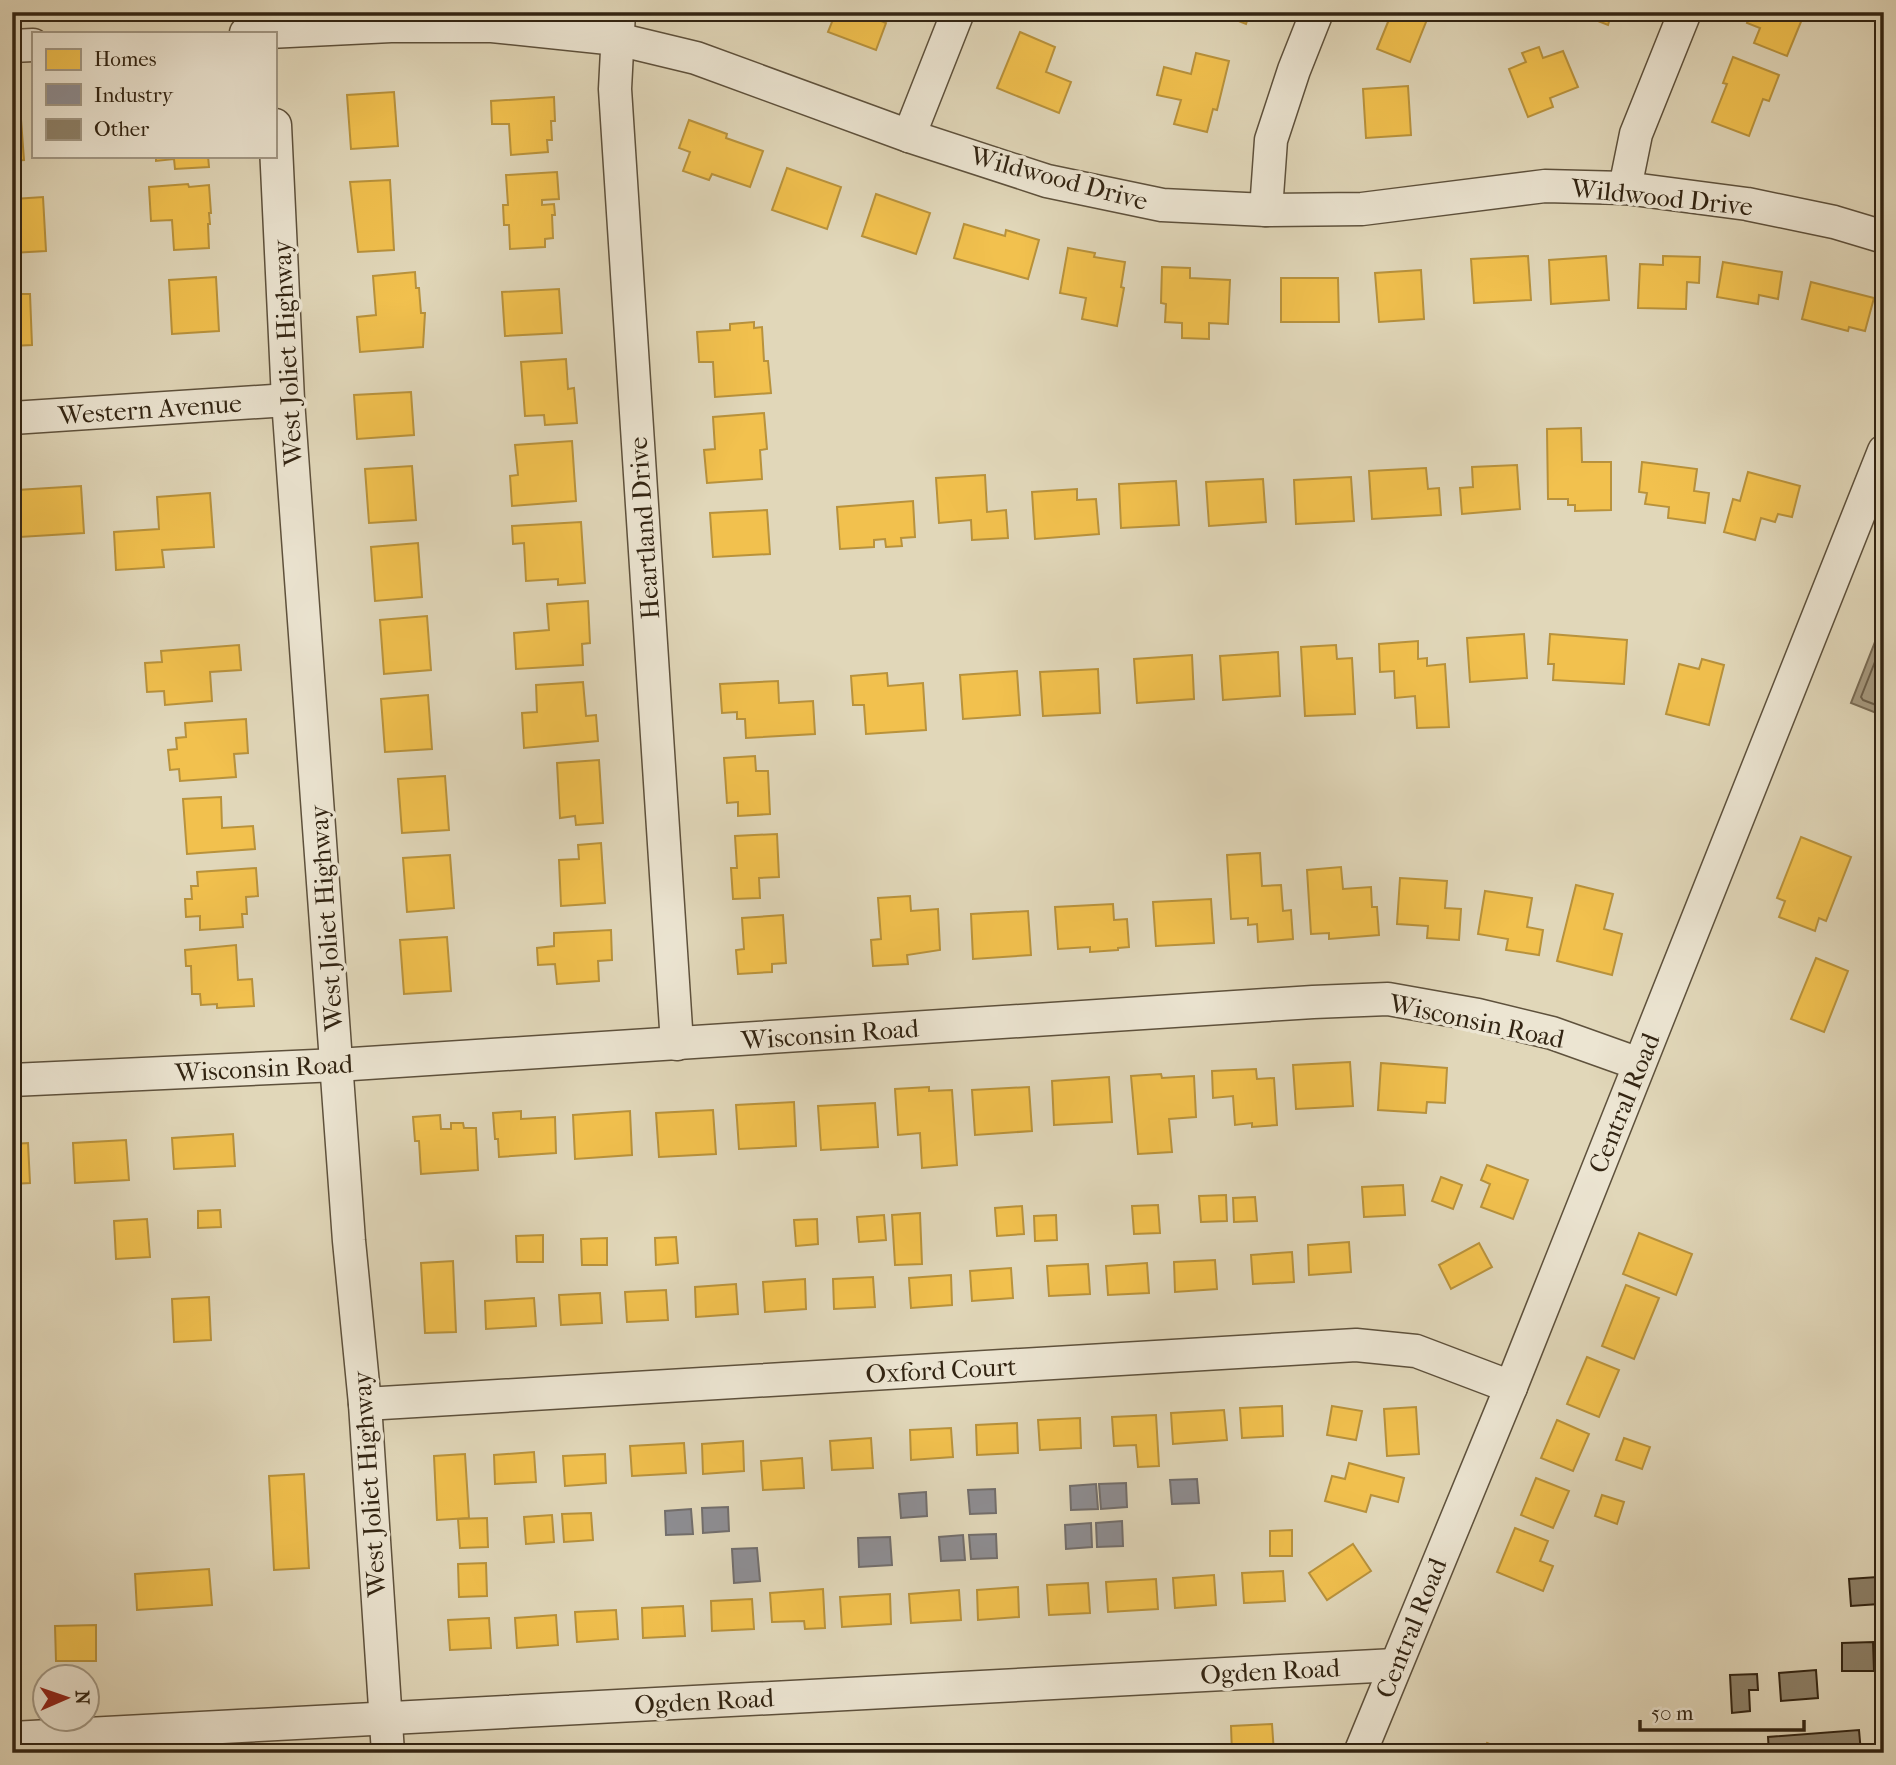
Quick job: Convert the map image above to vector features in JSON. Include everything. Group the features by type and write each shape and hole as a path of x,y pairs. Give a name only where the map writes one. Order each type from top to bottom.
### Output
{"street":[{"path":"909,136 958,12"},
{"path":"1266,210 1271,140 1317,12"},
{"path":"1625,188 1636,134 1685,12"},
{"name":"Wildwood Drive","path":"264,28 618,26 695,58 909,136 1047,181 1162,205 1266,210 1362,209 1545,186 1625,188 1747,204 1834,222 1884,237"},
{"name":"Heartland Drive","path":"618,26 615,89 677,1044"},
{"path":"12,46 32,45"},
{"name":"West Joliet Highway","path":"276,146 288,401 349,1241 365,1404 388,1753"},
{"name":"Western Avenue","path":"12,418 288,401"},
{"name":"Central Road","path":"1360,1753 1511,1387 1884,451"},
{"name":"Wisconsin Road","path":"12,1080 337,1065 1388,999 1478,1015 1552,1033 1639,1064"},
{"name":"Oxford Court","path":"365,1404 1356,1345 1416,1351 1511,1387"},
{"name":"Ogden Road","path":"12,1738 1395,1665"}],"water":[{"path":"1884,619 1884,716 1851,703"}],"building: Homes":[{"path":"836,12 878,12 876,19 886,23 876,50 828,32"},
{"path":"1035,12 1052,12 1050,18"},
{"path":"1216,12 1250,12 1246,24"},
{"path":"1392,12 1430,12 1410,62 1377,49"},
{"path":"1575,12 1612,12 1608,25"},
{"path":"1751,12 1805,12 1787,56 1754,43 1760,28 1747,23"},
{"path":"1020,32 1055,47 1046,72 1071,82 1059,113 997,88"},
{"path":"1539,47 1543,58 1563,51 1578,87 1550,98 1553,107 1528,117 1509,69 1526,62 1522,53"},
{"path":"1196,53 1229,61 1217,110 1213,109 1207,132 1174,124 1181,100 1157,95 1164,67 1191,74"},
{"path":"1733,57 1779,75 1769,101 1763,99 1749,136 1712,122 1727,84 1723,83"},
{"path":"1408,86 1411,135 1366,138 1363,89"},
{"path":"394,92 398,146 351,149 347,95"},
{"path":"554,97 555,121 551,121 552,140 547,140 548,152 511,155 509,124 492,124 491,101"},
{"path":"12,106 20,106 24,160 12,161"},
{"path":"689,120 727,134 726,138 763,151 750,187 712,174 709,180 683,171 690,152 679,148"},
{"path":"156,158 208,158 209,167 175,169 174,159 156,161"},
{"path":"787,168 841,187 827,229 772,210"},
{"path":"557,172 559,199 542,200 542,205 554,204 553,238 545,239 545,247 510,249 509,225 504,225 503,205 508,205 506,175"},
{"path":"390,180 394,250 358,252 350,182"},
{"path":"188,184 189,187 209,185 209,248 174,250 172,220 151,221 149,187"},
{"path":"876,194 930,213 916,254 862,236"},
{"path":"43,197 46,251 12,253 14,199"},
{"path":"964,224 1005,236 1006,230 1039,240 1028,279 954,258"},
{"path":"1068,248 1095,253 1094,257 1125,262 1121,287 1124,288 1117,326 1082,319 1086,298 1060,293"},
{"path":"1528,256 1531,300 1474,303 1471,259"},
{"path":"1606,256 1609,300 1551,304 1549,260"},
{"path":"1663,256 1700,257 1699,283 1687,282 1686,309 1638,308 1640,264 1663,265"},
{"path":"1723,262 1782,272 1778,299 1759,295 1758,304 1717,297"},
{"path":"1162,267 1190,268 1190,278 1230,280 1228,324 1209,323 1209,339 1182,338 1182,323 1165,322 1166,304 1161,303"},
{"path":"1421,270 1424,319 1379,322 1375,273"},
{"path":"415,272 421,313 425,313 423,347 360,352 357,317 376,315 373,276"},
{"path":"216,277 219,331 172,334 169,280"},
{"path":"1281,278 1338,278 1339,322 1281,322"},
{"path":"12,281 17,281 18,294 30,294 32,345 12,346"},
{"path":"1811,282 1874,298 1865,331 1849,327 1848,331 1802,319"},
{"path":"559,289 562,333 505,336 502,292"},
{"path":"754,322 754,328 762,327 764,361 768,361 771,393 715,397 713,362 699,362 697,332 730,330 730,324"},
{"path":"566,359 568,389 574,388 577,423 545,425 544,415 525,416 521,362"},
{"path":"411,392 414,435 357,439 354,395"},
{"path":"764,413 767,449 760,450 762,479 707,483 704,450 715,449 713,417"},
{"path":"1581,428 1582,462 1611,462 1611,510 1575,511 1575,505 1568,505 1568,499 1548,499 1547,429"},
{"path":"572,441 576,501 512,506 510,476 518,475 515,445"},
{"path":"1642,462 1697,469 1694,491 1709,493 1705,523 1668,518 1669,507 1645,504 1647,493 1639,492"},
{"path":"1517,465 1520,509 1462,514 1460,488 1473,487 1472,467"},
{"path":"412,466 416,520 369,523 365,469"},
{"path":"1426,468 1428,489 1439,488 1441,515 1372,519 1369,471"},
{"path":"1748,472 1800,486 1792,517 1778,514 1775,522 1761,518 1755,540 1724,532 1733,499 1740,501"},
{"path":"985,475 987,512 1006,510 1008,538 972,540 971,520 939,523 936,478"},
{"path":"1351,477 1354,521 1296,524 1294,480"},
{"path":"1263,479 1266,522 1209,526 1206,482"},
{"path":"1176,481 1179,525 1121,528 1119,484"},
{"path":"81,486 84,533 20,537 17,490"},
{"path":"1077,489 1077,500 1096,499 1099,534 1035,539 1032,492"},
{"path":"210,493 214,547 162,550 164,567 116,570 114,532 159,529 157,497"},
{"path":"913,501 915,537 901,538 902,546 886,547 885,539 874,540 874,547 840,549 837,507"},
{"path":"767,510 770,554 713,557 710,513"},
{"path":"581,522 585,583 558,585 558,579 526,581 524,543 513,544 512,526"},
{"path":"418,543 422,597 375,601 371,547"},
{"path":"588,601 590,643 582,644 583,665 516,669 514,633 549,630 547,604"},
{"path":"427,616 431,670 384,674 380,620"},
{"path":"1524,634 1527,678 1470,682 1467,638"},
{"path":"1550,634 1627,640 1624,684 1553,680 1554,664 1548,664"},
{"path":"1418,641 1418,659 1427,658 1427,666 1445,664 1449,727 1417,728 1415,696 1395,698 1394,671 1380,672 1379,644"},
{"path":"239,645 241,670 210,672 212,701 165,705 164,691 147,692 145,663 162,662 161,651"},
{"path":"1336,645 1337,659 1352,658 1355,714 1305,716 1301,647"},
{"path":"1278,652 1280,696 1223,700 1220,656"},
{"path":"1192,655 1194,699 1137,703 1134,659"},
{"path":"1702,659 1724,665 1709,725 1666,714 1679,664 1699,669"},
{"path":"1098,669 1100,713 1043,716 1040,672"},
{"path":"1017,671 1020,715 963,719 960,675"},
{"path":"887,673 888,686 923,683 926,730 866,734 864,705 853,705 851,676"},
{"path":"778,681 779,703 813,701 815,734 746,738 745,719 737,719 737,712 722,713 720,684"},
{"path":"583,682 586,716 596,715 598,741 524,748 522,713 537,712 536,685"},
{"path":"428,695 432,749 385,752 381,699"},
{"path":"246,719 248,753 234,754 236,777 180,781 179,769 170,770 168,750 177,749 176,738 186,737 185,723"},
{"path":"755,756 756,771 768,771 770,814 738,816 738,802 727,803 724,758"},
{"path":"599,760 603,823 576,825 575,816 560,818 557,763"},
{"path":"445,776 449,830 402,833 398,779"},
{"path":"221,797 222,828 253,826 255,849 187,854 183,799"},
{"path":"777,834 779,877 759,878 760,898 733,899 731,868 737,868 735,836"},
{"path":"1801,837 1851,857 1826,921 1819,918 1815,931 1779,917 1785,901 1777,898"},
{"path":"601,843 605,903 561,906 559,860 579,859 578,845"},
{"path":"1260,853 1262,886 1281,885 1283,911 1291,910 1293,939 1258,942 1257,924 1248,925 1248,918 1231,919 1227,855"},
{"path":"450,855 454,908 407,912 403,858"},
{"path":"1341,867 1343,889 1371,887 1372,907 1377,907 1379,935 1329,939 1329,933 1311,934 1307,870"},
{"path":"256,868 258,896 246,897 247,914 242,914 243,927 200,930 200,916 186,917 185,899 192,899 191,886 198,886 197,872"},
{"path":"1400,878 1447,881 1445,908 1461,909 1459,940 1427,938 1428,926 1397,924"},
{"path":"1576,885 1613,894 1604,929 1622,934 1612,975 1557,961"},
{"path":"1485,891 1532,898 1527,927 1543,930 1539,955 1506,950 1508,939 1478,934"},
{"path":"910,896 911,911 938,909 940,950 907,955 908,964 873,966 871,940 881,939 878,898"},
{"path":"1211,899 1214,943 1156,946 1153,902"},
{"path":"1113,904 1114,920 1127,919 1129,947 1090,952 1090,947 1058,949 1055,907"},
{"path":"1028,911 1031,955 973,959 971,914"},
{"path":"783,915 786,963 772,964 772,972 738,974 736,950 744,949 742,918"},
{"path":"611,930 612,960 598,961 599,981 557,984 555,964 538,965 537,948 554,946 554,933"},
{"path":"447,937 451,991 404,994 400,940"},
{"path":"236,945 238,980 252,979 254,1006 217,1008 217,1004 201,1005 200,994 192,994 191,966 186,966 185,950"},
{"path":"1816,958 1848,971 1824,1032 1791,1019"},
{"path":"1350,1062 1353,1106 1296,1109 1293,1065"},
{"path":"1381,1063 1447,1068 1445,1103 1427,1102 1426,1113 1378,1110"},
{"path":"1256,1069 1257,1079 1274,1078 1277,1125 1235,1125 1233,1096 1213,1098 1212,1071"},
{"path":"1161,1074 1162,1078 1194,1076 1196,1117 1169,1119 1172,1152 1138,1154 1131,1076"},
{"path":"1109,1077 1112,1122 1054,1125 1052,1081"},
{"path":"929,1087 929,1091 952,1090 957,1165 922,1168 920,1133 898,1135 895,1089"},
{"path":"1029,1087 1032,1131 975,1135 972,1090"},
{"path":"794,1102 796,1146 739,1149 736,1105"},
{"path":"875,1103 878,1147 821,1150 818,1106"},
{"path":"713,1110 716,1154 659,1157 656,1113"},
{"path":"521,1111 521,1119 555,1117 556,1153 499,1157 493,1113"},
{"path":"630,1111 632,1155 575,1159 573,1115"},
{"path":"440,1115 441,1129 451,1129 451,1123 463,1123 464,1128 476,1128 478,1170 421,1174 419,1141 415,1141 413,1117"},
{"path":"233,1134 235,1166 174,1169 172,1138"},
{"path":"126,1140 129,1180 75,1183 73,1143"},
{"path":"28,1143 30,1183 12,1184 12,1144"},
{"path":"1487,1165 1528,1180 1513,1219 1481,1207 1490,1184 1481,1180"},
{"path":"1441,1177 1462,1185 1453,1209 1432,1201"},
{"path":"1403,1185 1405,1215 1364,1217 1362,1187"},
{"path":"1226,1195 1227,1221 1201,1222 1199,1196"},
{"path":"1255,1197 1257,1221 1234,1222 1233,1198"},
{"path":"1158,1205 1160,1233 1134,1234 1132,1206"},
{"path":"1022,1206 1024,1234 997,1236 995,1208"},
{"path":"220,1210 221,1227 198,1228 198,1211"},
{"path":"920,1213 922,1264 895,1265 892,1215"},
{"path":"884,1215 886,1240 859,1242 857,1217"},
{"path":"1056,1215 1057,1240 1035,1241 1034,1216"},
{"path":"147,1219 150,1257 116,1259 114,1221"},
{"path":"817,1219 818,1244 796,1246 794,1220"},
{"path":"1639,1233 1692,1254 1676,1295 1623,1274"},
{"path":"543,1235 543,1262 517,1262 516,1236"},
{"path":"676,1237 678,1263 656,1265 655,1238"},
{"path":"607,1238 607,1265 582,1265 581,1239"},
{"path":"1349,1242 1351,1272 1309,1275 1308,1245"},
{"path":"1479,1243 1492,1267 1451,1289 1439,1265"},
{"path":"1292,1252 1294,1282 1253,1284 1251,1255"},
{"path":"1215,1260 1217,1289 1175,1292 1174,1262"},
{"path":"453,1261 456,1332 425,1333 421,1263"},
{"path":"1147,1263 1149,1293 1108,1295 1106,1266"},
{"path":"1088,1264 1090,1294 1049,1296 1047,1266"},
{"path":"1011,1268 1013,1298 972,1301 970,1271"},
{"path":"951,1275 952,1305 911,1308 909,1278"},
{"path":"873,1277 875,1307 834,1309 833,1279"},
{"path":"805,1279 806,1309 765,1312 763,1282"},
{"path":"736,1284 738,1314 696,1317 695,1287"},
{"path":"1626,1285 1659,1298 1634,1359 1602,1346"},
{"path":"666,1290 668,1320 627,1322 625,1292"},
{"path":"600,1293 602,1323 561,1325 559,1295"},
{"path":"209,1297 211,1340 174,1342 172,1299"},
{"path":"534,1298 536,1326 486,1329 485,1301"},
{"path":"1587,1357 1619,1370 1599,1417 1567,1404"},
{"path":"1282,1406 1283,1436 1242,1438 1240,1408"},
{"path":"1332,1406 1362,1411 1356,1440 1327,1435"},
{"path":"1416,1407 1419,1454 1387,1456 1384,1409"},
{"path":"1224,1410 1227,1440 1173,1444 1171,1413"},
{"path":"1156,1415 1159,1466 1138,1467 1136,1445 1114,1446 1112,1417"},
{"path":"1080,1418 1081,1448 1040,1450 1038,1420"},
{"path":"1557,1420 1589,1434 1573,1471 1541,1458"},
{"path":"1017,1423 1018,1453 977,1455 976,1425"},
{"path":"951,1428 953,1457 911,1460 910,1430"},
{"path":"871,1438 873,1468 832,1470 830,1441"},
{"path":"1624,1438 1650,1447 1642,1469 1616,1460"},
{"path":"743,1441 744,1471 703,1474 702,1444"},
{"path":"684,1443 686,1473 632,1476 630,1446"},
{"path":"534,1452 536,1482 495,1484 494,1455"},
{"path":"465,1454 469,1518 437,1520 434,1456"},
{"path":"605,1454 606,1483 565,1486 563,1456"},
{"path":"802,1458 804,1488 763,1490 761,1461"},
{"path":"1349,1463 1404,1478 1398,1502 1371,1495 1366,1512 1325,1501 1332,1476 1345,1479"},
{"path":"304,1474 309,1568 274,1570 269,1476"},
{"path":"1536,1478 1569,1491 1553,1528 1521,1515"},
{"path":"1602,1495 1624,1502 1617,1524 1595,1516"},
{"path":"591,1513 593,1540 564,1542 562,1514"},
{"path":"552,1515 554,1542 526,1544 524,1517"},
{"path":"487,1518 488,1547 460,1548 458,1519"},
{"path":"1515,1528 1548,1541 1540,1561 1553,1566 1543,1591 1497,1572"},
{"path":"1292,1530 1292,1556 1270,1556 1270,1531"},
{"path":"1353,1544 1371,1571 1327,1600 1309,1573"},
{"path":"486,1563 487,1596 459,1597 458,1564"},
{"path":"209,1569 212,1605 137,1610 135,1574"},
{"path":"1283,1571 1285,1601 1244,1603 1242,1573"},
{"path":"1214,1575 1216,1605 1175,1608 1173,1578"},
{"path":"1156,1579 1158,1609 1108,1612 1106,1582"},
{"path":"1088,1583 1090,1613 1049,1615 1047,1585"},
{"path":"1018,1587 1019,1617 978,1620 977,1590"},
{"path":"823,1589 825,1628 805,1629 804,1621 772,1622 770,1593"},
{"path":"959,1590 961,1620 911,1623 909,1594"},
{"path":"890,1594 891,1624 842,1627 840,1597"},
{"path":"752,1599 754,1629 712,1631 711,1601"},
{"path":"683,1606 685,1636 643,1638 642,1608"},
{"path":"616,1610 618,1639 577,1642 575,1612"},
{"path":"556,1615 558,1645 517,1648 515,1618"},
{"path":"489,1618 491,1648 450,1650 448,1620"},
{"path":"96,1625 96,1661 56,1661 55,1626"},
{"path":"1272,1724 1274,1753 1232,1753 1231,1726"},
{"path":"1487,1743 1512,1753 1483,1753"},
{"path":"1201,1744 1201,1753 1168,1753 1168,1745"}],"building: Industry":[{"path":"1197,1479 1199,1503 1172,1504 1170,1480"},
{"path":"1126,1483 1127,1507 1101,1509 1099,1484"},
{"path":"1096,1484 1098,1509 1071,1510 1070,1486"},
{"path":"995,1489 996,1513 970,1514 968,1490"},
{"path":"926,1492 927,1516 901,1518 899,1494"},
{"path":"728,1507 729,1531 703,1533 702,1508"},
{"path":"691,1509 693,1534 666,1535 665,1511"},
{"path":"1122,1521 1123,1546 1097,1547 1096,1523"},
{"path":"1091,1523 1092,1547 1066,1549 1065,1525"},
{"path":"996,1534 997,1558 971,1559 969,1535"},
{"path":"963,1535 965,1560 941,1561 939,1537"},
{"path":"890,1537 892,1565 859,1567 858,1538"},
{"path":"757,1548 760,1581 734,1583 732,1549"}],"building: Other":[{"path":"1877,1577 1879,1604 1851,1606 1849,1579"},
{"path":"1873,1642 1874,1671 1842,1671 1842,1643"},
{"path":"1816,1670 1818,1698 1781,1701 1779,1673"},
{"path":"1757,1674 1758,1690 1749,1690 1750,1711 1732,1713 1730,1675"},
{"path":"1859,1730 1861,1753 1769,1753 1768,1737"}]}
